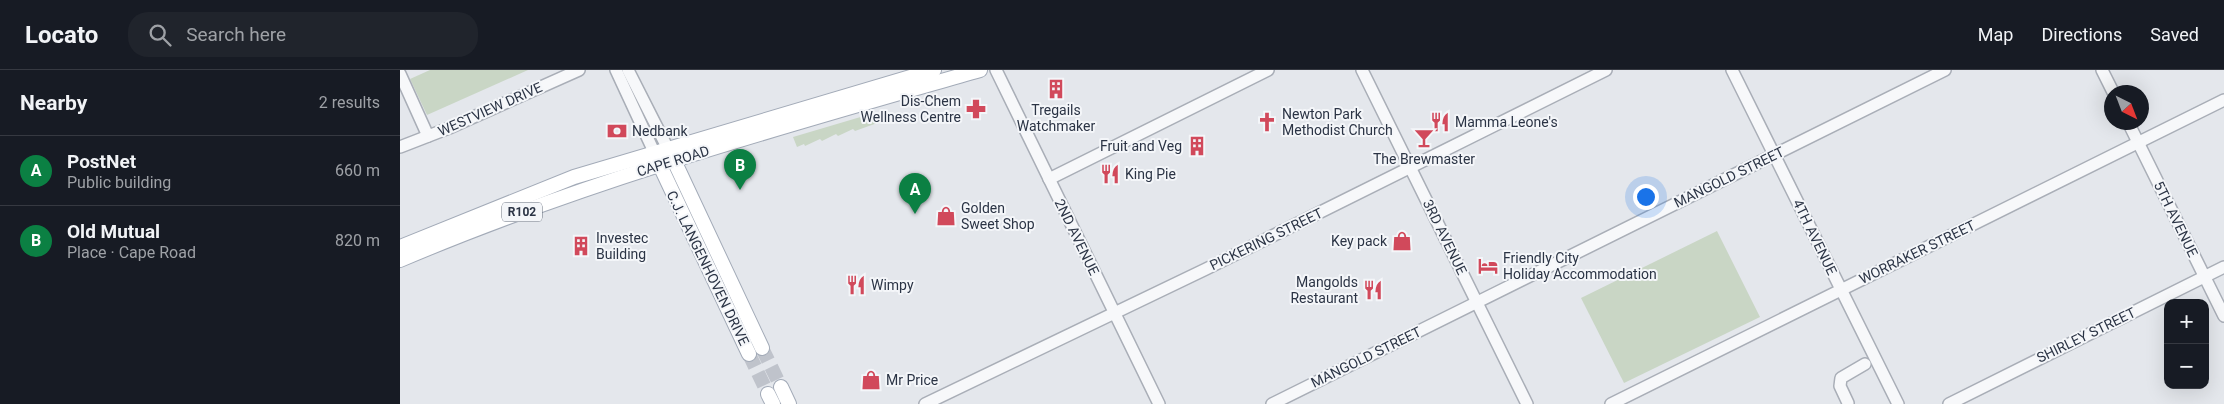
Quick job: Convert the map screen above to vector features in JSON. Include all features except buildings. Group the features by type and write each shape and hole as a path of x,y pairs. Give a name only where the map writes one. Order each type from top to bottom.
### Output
{"main road":[{"name":"CAPE ROAD","path":"671,155 934,70"},
{"name":"CAPE ROAD","path":"400,247 486,214 554,184 657,159 980,70"},
{"name":"C.J. LANGENHOVEN DRIVE","path":"671,155 762,348"},
{"name":"CAPE ROAD","path":"400,260 657,159"},
{"name":"C.J. LANGENHOVEN DRIVE","path":"657,159 749,354"},
{"path":"781,387 789,404"}],"street":[{"name":"WESTVIEW DRIVE","path":"400,147 579,70"},
{"path":"616,70 657,159"},
{"path":"628,70 671,155"},
{"name":"2ND AVENUE","path":"996,70 1159,404"},
{"path":"1049,179 1268,70"},
{"name":"3RD AVENUE","path":"1362,70 1527,404"},
{"name":"PICKERING STREET","path":"925,404 1114,314 1606,70"},
{"name":"4TH AVENUE","path":"1732,70 1898,404"},
{"name":"MANGOLD STREET","path":"1272,404 1945,70"},
{"path":"2102,70 2110,85"},
{"path":"400,74 403,91 428,136"},
{"name":"WORRAKER STREET","path":"1611,404 2224,100"},
{"name":"5TH AVENUE","path":"2132,130 2224,316"},
{"name":"SHIRLEY STREET","path":"1949,404 2224,267"},
{"path":"1848,403 1840,386 1841,378 1865,364"}],"green space":[{"path":"430,70 528,70 427,115 410,79"},
{"path":"874,113 880,122 855,131 853,129 838,136 836,134 822,141 820,139 805,146 804,144 797,147 793,137"},
{"path":"1717,231 1760,317 1624,383 1581,298"}],"tunnel":[{"path":"762,348 781,387"},
{"path":"749,354 768,394"}],"place":[{"name":"Tregails Watchmaker","path":"1056,89"},
{"name":"Dis-Chem Wellness Centre","path":"976,109"},
{"name":"Newton Park Methodist Church","path":"1267,122"},
{"name":"Mamma Leone's","path":"1440,122"},
{"name":"Nedbank","path":"617,131"},
{"name":"The Brewmaster","path":"1424,138"},
{"name":"Fruit and Veg","path":"1197,146"},
{"name":"King Pie","path":"1110,174"},
{"name":"Old Mutual","path":"740,190"},
{"name":"PostNet","path":"915,214"},
{"name":"Golden Sweet Shop","path":"946,216"},
{"name":"Key pack","path":"1402,241"},
{"name":"Investec Building","path":"581,246"},
{"name":"Friendly City Holiday Accommodation","path":"1488,266"},
{"name":"Wimpy","path":"856,285"},
{"name":"Mangolds Restaurant","path":"1373,290"},
{"name":"Mr Price","path":"871,380"}]}
